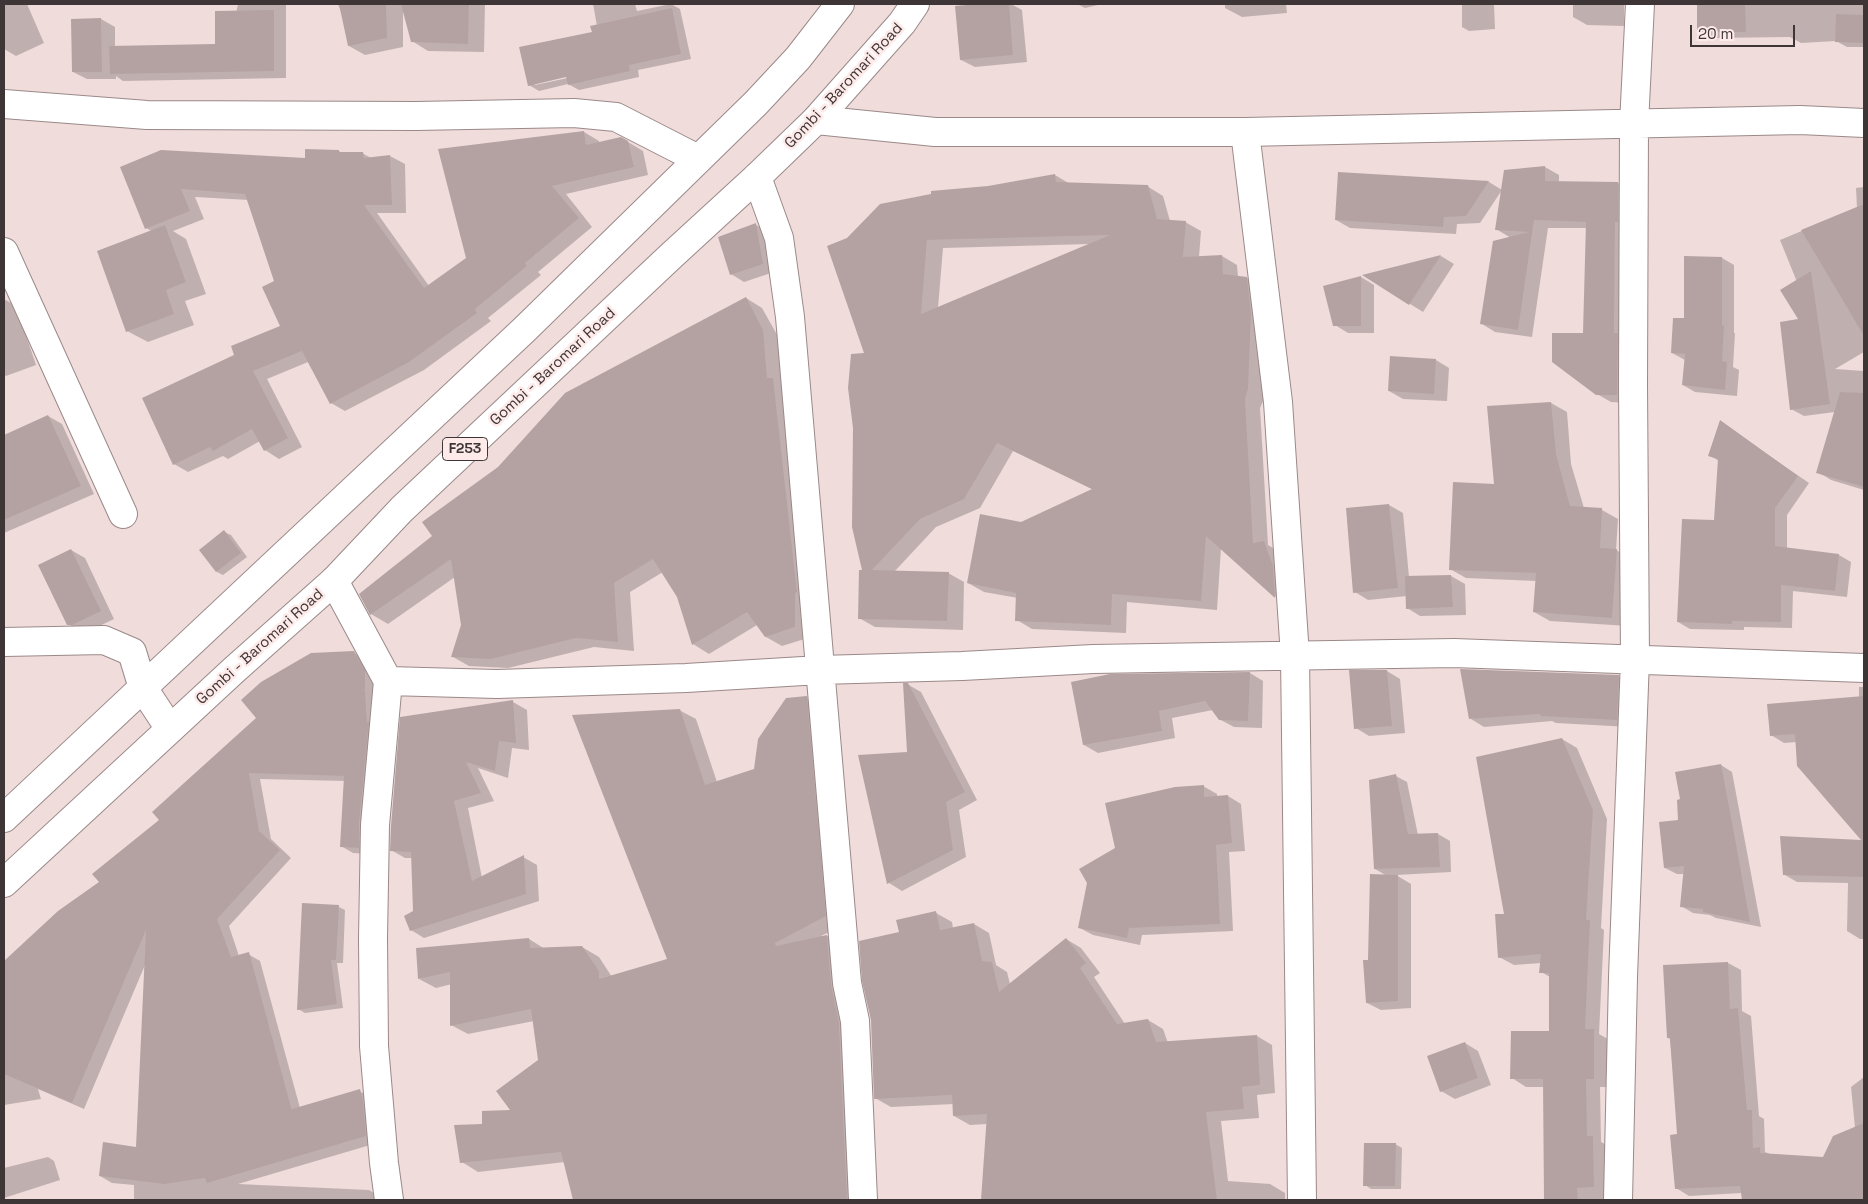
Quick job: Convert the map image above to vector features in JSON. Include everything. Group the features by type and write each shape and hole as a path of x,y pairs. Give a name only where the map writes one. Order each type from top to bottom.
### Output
{"street":[{"path":"4,818 525,329 756,103 798,58 840,4"},
{"name":"Gombi - Baromari Road","path":"4,883 170,728 334,581 402,509 757,177 816,120 902,23 915,4"},
{"path":"1618,1200 1623,977 1635,659 1634,124 1640,4"},
{"path":"4,104 147,115 416,116 574,113 616,117 698,159"},
{"path":"816,120 935,132 1245,132 1800,120 1864,123"},
{"path":"1245,132 1278,402 1294,656 1302,1200"},
{"path":"757,177 779,238 790,317 847,983 855,1021 863,1200"},
{"path":"4,252 123,514"},
{"path":"334,581 388,681 375,825 372,938 374,1046 389,1200"},
{"path":"4,642 104,640 132,652 143,688 170,728"},
{"path":"388,681 527,683 686,678 820,670 962,666 1094,659 1454,653 1864,668"}],"building":[{"path":"339,4 386,4 387,38 348,46"},
{"path":"401,4 469,4 468,44 411,42"},
{"path":"1009,4 1013,55 960,60 955,6"},
{"path":"1697,4 1745,4 1746,32 1697,32"},
{"path":"672,8 681,54 629,65 630,71 568,85 566,77 528,86 519,47 592,32 590,26"},
{"path":"274,10 274,71 110,74 109,46 215,44 215,11"},
{"path":"1836,14 1864,15 1864,43 1835,42"},
{"path":"101,18 102,72 72,72 71,19"},
{"path":"584,131 586,145 621,137 628,141 634,167 552,186 579,218 525,263 527,266 475,309 477,313 409,362 330,404 302,351 253,371 288,438 264,451 252,429 213,451 210,447 173,465 142,398 234,355 231,346 280,326 262,287 274,281 245,194 181,189 190,211 145,229 120,167 161,150 305,158 305,149 363,152 364,158 390,155 392,205 364,205 424,288 466,258 438,149"},
{"path":"1545,166 1545,181 1618,182 1618,222 1615,222 1614,333 1618,333 1617,395 1596,395 1552,362 1552,333 1583,333 1586,222 1534,220 1518,330 1480,324 1493,241 1529,232 1495,230 1504,170"},
{"path":"1338,172 1489,181 1466,216 1444,217 1443,227 1335,220"},
{"path":"1055,174 1056,182 1148,185 1157,219 1186,221 1183,257 1222,255 1223,274 1247,277 1251,313 1248,389 1245,399 1253,543 1264,541 1273,566 1275,598 1206,536 1201,601 1112,594 1111,625 1015,621 1016,593 967,583 980,514 1021,522 1092,489 997,443 964,499 920,519 872,570 949,572 947,621 858,619 859,570 862,570 852,527 853,428 848,388 851,354 864,353 827,246 847,238 880,204 931,194 931,191 988,186","holes":["1110,235 921,314 927,240"]},
{"path":"1864,204 1864,336 1801,230"},
{"path":"756,223 763,264 730,275 718,237"},
{"path":"165,225 186,282 166,290 174,314 126,332 97,251"},
{"path":"1441,255 1409,305 1362,275"},
{"path":"1684,256 1722,257 1722,326 1724,325 1722,361 1727,362 1725,390 1682,385 1685,354 1671,353 1673,318 1684,318"},
{"path":"1811,271 1830,404 1790,410 1780,322 1798,319 1780,290"},
{"path":"1361,276 1361,326 1333,326 1323,286"},
{"path":"746,297 763,330 767,378 773,378 797,592 795,593 795,627 765,637 747,612 692,645 677,597 653,559 614,583 618,642 576,638 491,659 451,657 461,625 451,559 370,615 359,594 432,536 422,522 498,467 565,393"},
{"path":"1390,356 1436,359 1434,394 1388,391"},
{"path":"1840,392 1864,393 1864,487 1816,473"},
{"path":"1551,402 1556,454 1570,506 1602,508 1600,548 1617,549 1612,618 1533,612 1536,573 1449,570 1453,482 1494,484 1487,406"},
{"path":"48,415 81,486 4,520 4,435"},
{"path":"1720,420 1798,476 1775,508 1775,546 1839,554 1835,591 1781,585 1781,622 1732,621 1732,624 1677,622 1682,519 1714,520 1718,459 1708,456"},
{"path":"1389,504 1398,588 1353,593 1346,508"},
{"path":"224,530 241,553 216,572 199,550"},
{"path":"71,549 101,611 72,625 67,625 38,565"},
{"path":"1451,575 1453,607 1406,609 1405,576"},
{"path":"354,651 365,670 365,690 363,691 365,691 367,722 369,722 359,824 359,848 340,847 344,776 249,773 259,831 280,850 217,919 231,957 249,952 292,1111 292,1109 360,1089 366,1136 207,1183 205,1178 164,1184 99,1176 103,1142 136,1147 146,930 72,1103 4,1074 4,961 58,911 99,882 92,874 159,820 152,812 256,718 241,700 261,682 311,653"},
{"path":"1460,669 1619,675 1617,720 1541,716 1540,714 1469,719"},
{"path":"1349,670 1387,670 1392,726 1354,729"},
{"path":"1250,672 1248,721 1219,720 1205,701 1159,711 1162,731 1083,745 1071,682 1110,674"},
{"path":"903,683 908,683 965,792 946,802 953,850 887,884 858,755 907,752"},
{"path":"807,696 826,916 775,943 776,946 827,935 831,984 839,1023 847,1200 573,1200 561,1152 460,1163 454,1125 482,1124 482,1111 510,1110 496,1091 538,1060 531,1009 450,1026 450,972 418,979 416,948 529,938 530,948 582,946 599,971 599,979 667,959 572,715 680,709 705,785 754,769 758,739 786,698"},
{"path":"1864,696 1864,877 1783,875 1780,836 1861,840 1797,766 1795,734 1770,736 1767,704"},
{"path":"513,700 516,743 499,741 495,771 466,762 481,793 454,801 472,881 524,855 526,894 410,931 404,916 413,911 411,852 390,851 400,717"},
{"path":"1562,738 1593,810 1586,920 1590,920 1585,1029 1594,1029 1594,1079 1586,1079 1587,1136 1593,1136 1594,1187 1577,1188 1578,1200 1544,1200 1543,1079 1510,1079 1511,1031 1549,1031 1549,973 1539,973 1541,954 1498,958 1495,914 1504,914 1476,757"},
{"path":"1721,764 1750,922 1703,912 1703,909 1680,907 1684,866 1664,868 1659,822 1678,820 1677,800 1680,799 1675,772"},
{"path":"1396,774 1408,834 1438,833 1440,867 1374,869 1369,780"},
{"path":"1204,785 1204,797 1228,795 1232,843 1216,845 1220,924 1129,928 1127,938 1078,928 1087,883 1079,869 1115,848 1105,803 1175,787"},
{"path":"1370,874 1398,875 1398,1001 1366,1003 1363,960 1368,960"},
{"path":"302,903 339,905 336,960 331,960 337,1004 297,1010"},
{"path":"936,911 940,930 974,923 982,961 992,962 999,992 1066,938 1086,963 1080,968 1117,1024 1148,1019 1156,1042 1257,1035 1260,1085 1242,1087 1244,1109 1206,1112 1217,1200 981,1200 987,1114 953,1116 952,1095 874,1099 871,1020 862,981 859,941 899,932 896,920"},
{"path":"1728,962 1730,1009 1738,1008 1747,1110 1752,1110 1753,1148 1760,1147 1760,1153 1823,1157 1833,1136 1864,1123 1864,1200 1742,1200 1740,1186 1675,1189 1670,1135 1677,1134 1670,1038 1667,1038 1663,965"},
{"path":"1465,1042 1478,1078 1440,1092 1427,1056"},
{"path":"1364,1143 1396,1143 1395,1186 1363,1186"}]}
